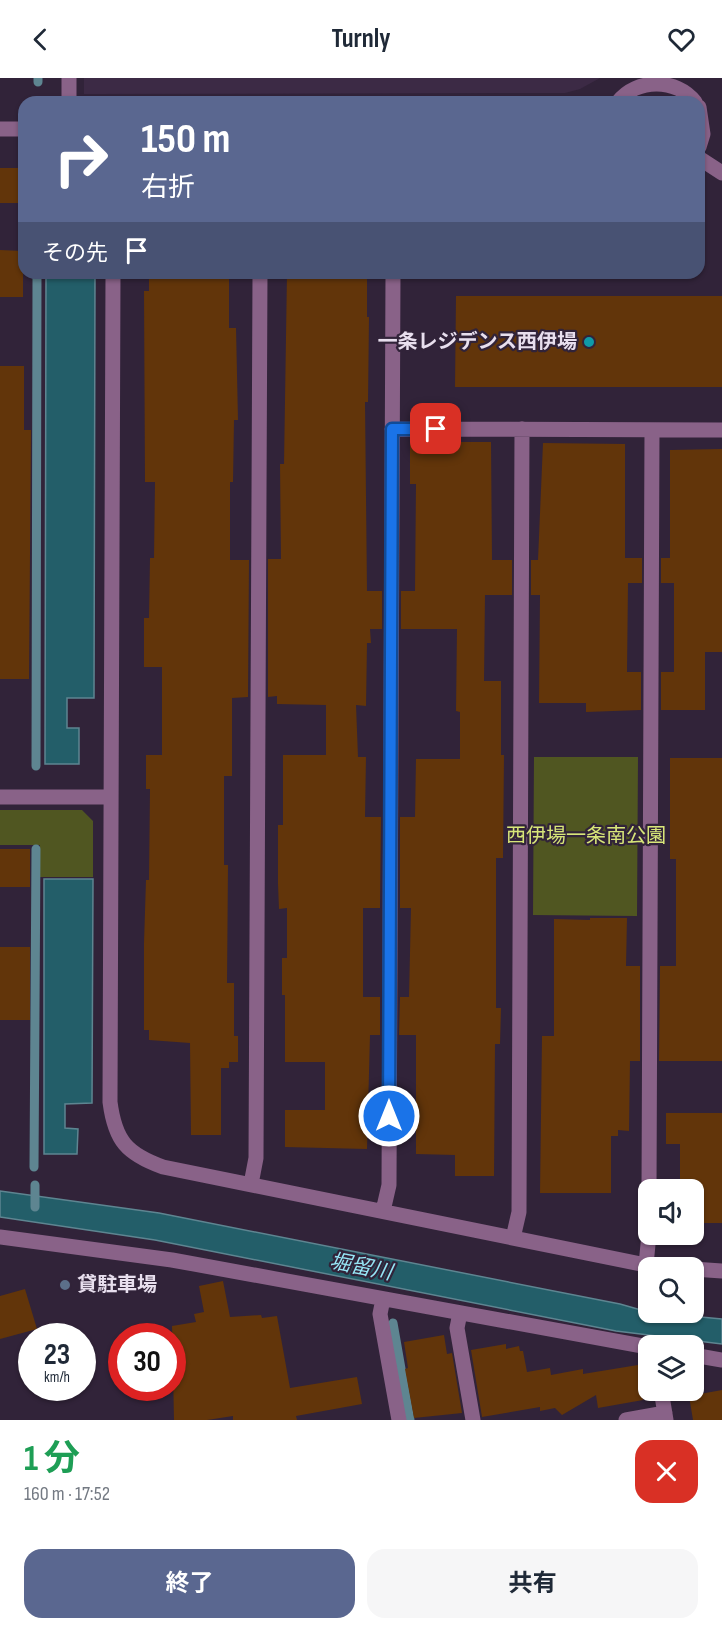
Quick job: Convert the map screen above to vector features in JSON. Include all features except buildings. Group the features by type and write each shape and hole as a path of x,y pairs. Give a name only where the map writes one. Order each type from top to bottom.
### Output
{"street":[{"path":"69,78 69,96"},
{"path":"624,96 632,88 657,80 682,88 689,96"},
{"path":"0,129 18,129"},
{"path":"705,162 722,173"},
{"path":"113,279 110,1102 113,1125 124,1145 141,1160 164,1167 638,1262"},
{"path":"251,1184 256,1147 260,279"},
{"path":"383,1211 389,1185 393,279"},
{"path":"392,429 722,430"},
{"path":"513,1238 519,1212 522,429"},
{"path":"649,1179 652,430"},
{"path":"0,797 111,797"},
{"path":"0,1237 172,1260 638,1345"},
{"path":"704,1270 722,1271"},
{"path":"383,1299 380,1314 399,1420"},
{"path":"460,1313 457,1328 473,1420"},
{"path":"704,1357 722,1360"},
{"path":"626,1420 665,1417 663,1401"}],"shaded area":[{"path":"84,78 600,78 580,89 565,93 84,94"}],"green space":[{"name":"西伊場一条南公園","path":"534,757 638,757 637,916 533,915"},
{"path":"0,810 82,810 93,821 93,877 40,877 40,845 0,845"}],"water":[{"path":"46,279 95,279 94,698 67,698 67,728 79,728 79,764 45,764"},
{"path":"44,879 93,879 92,1103 65,1104 65,1128 78,1129 77,1154 44,1154"},
{"name":"堀留川","path":"0,1191 159,1213 620,1304 638,1309 638,1323 704,1323 704,1317 722,1319 722,1344 704,1342 704,1335 649,1335 616,1331 155,1240 0,1217"}],"waterway":[{"path":"36,766 37,279"},
{"path":"34,1167 36,849"},
{"path":"35,1185 35,1207"},
{"path":"393,1323 410,1420"}],"place":[{"name":"一条レジデンス西伊場","path":"589,342"},
{"name":"貸駐車場","path":"65,1285"}],"route":[{"path":"389,1116 392,429 436,429"}]}
